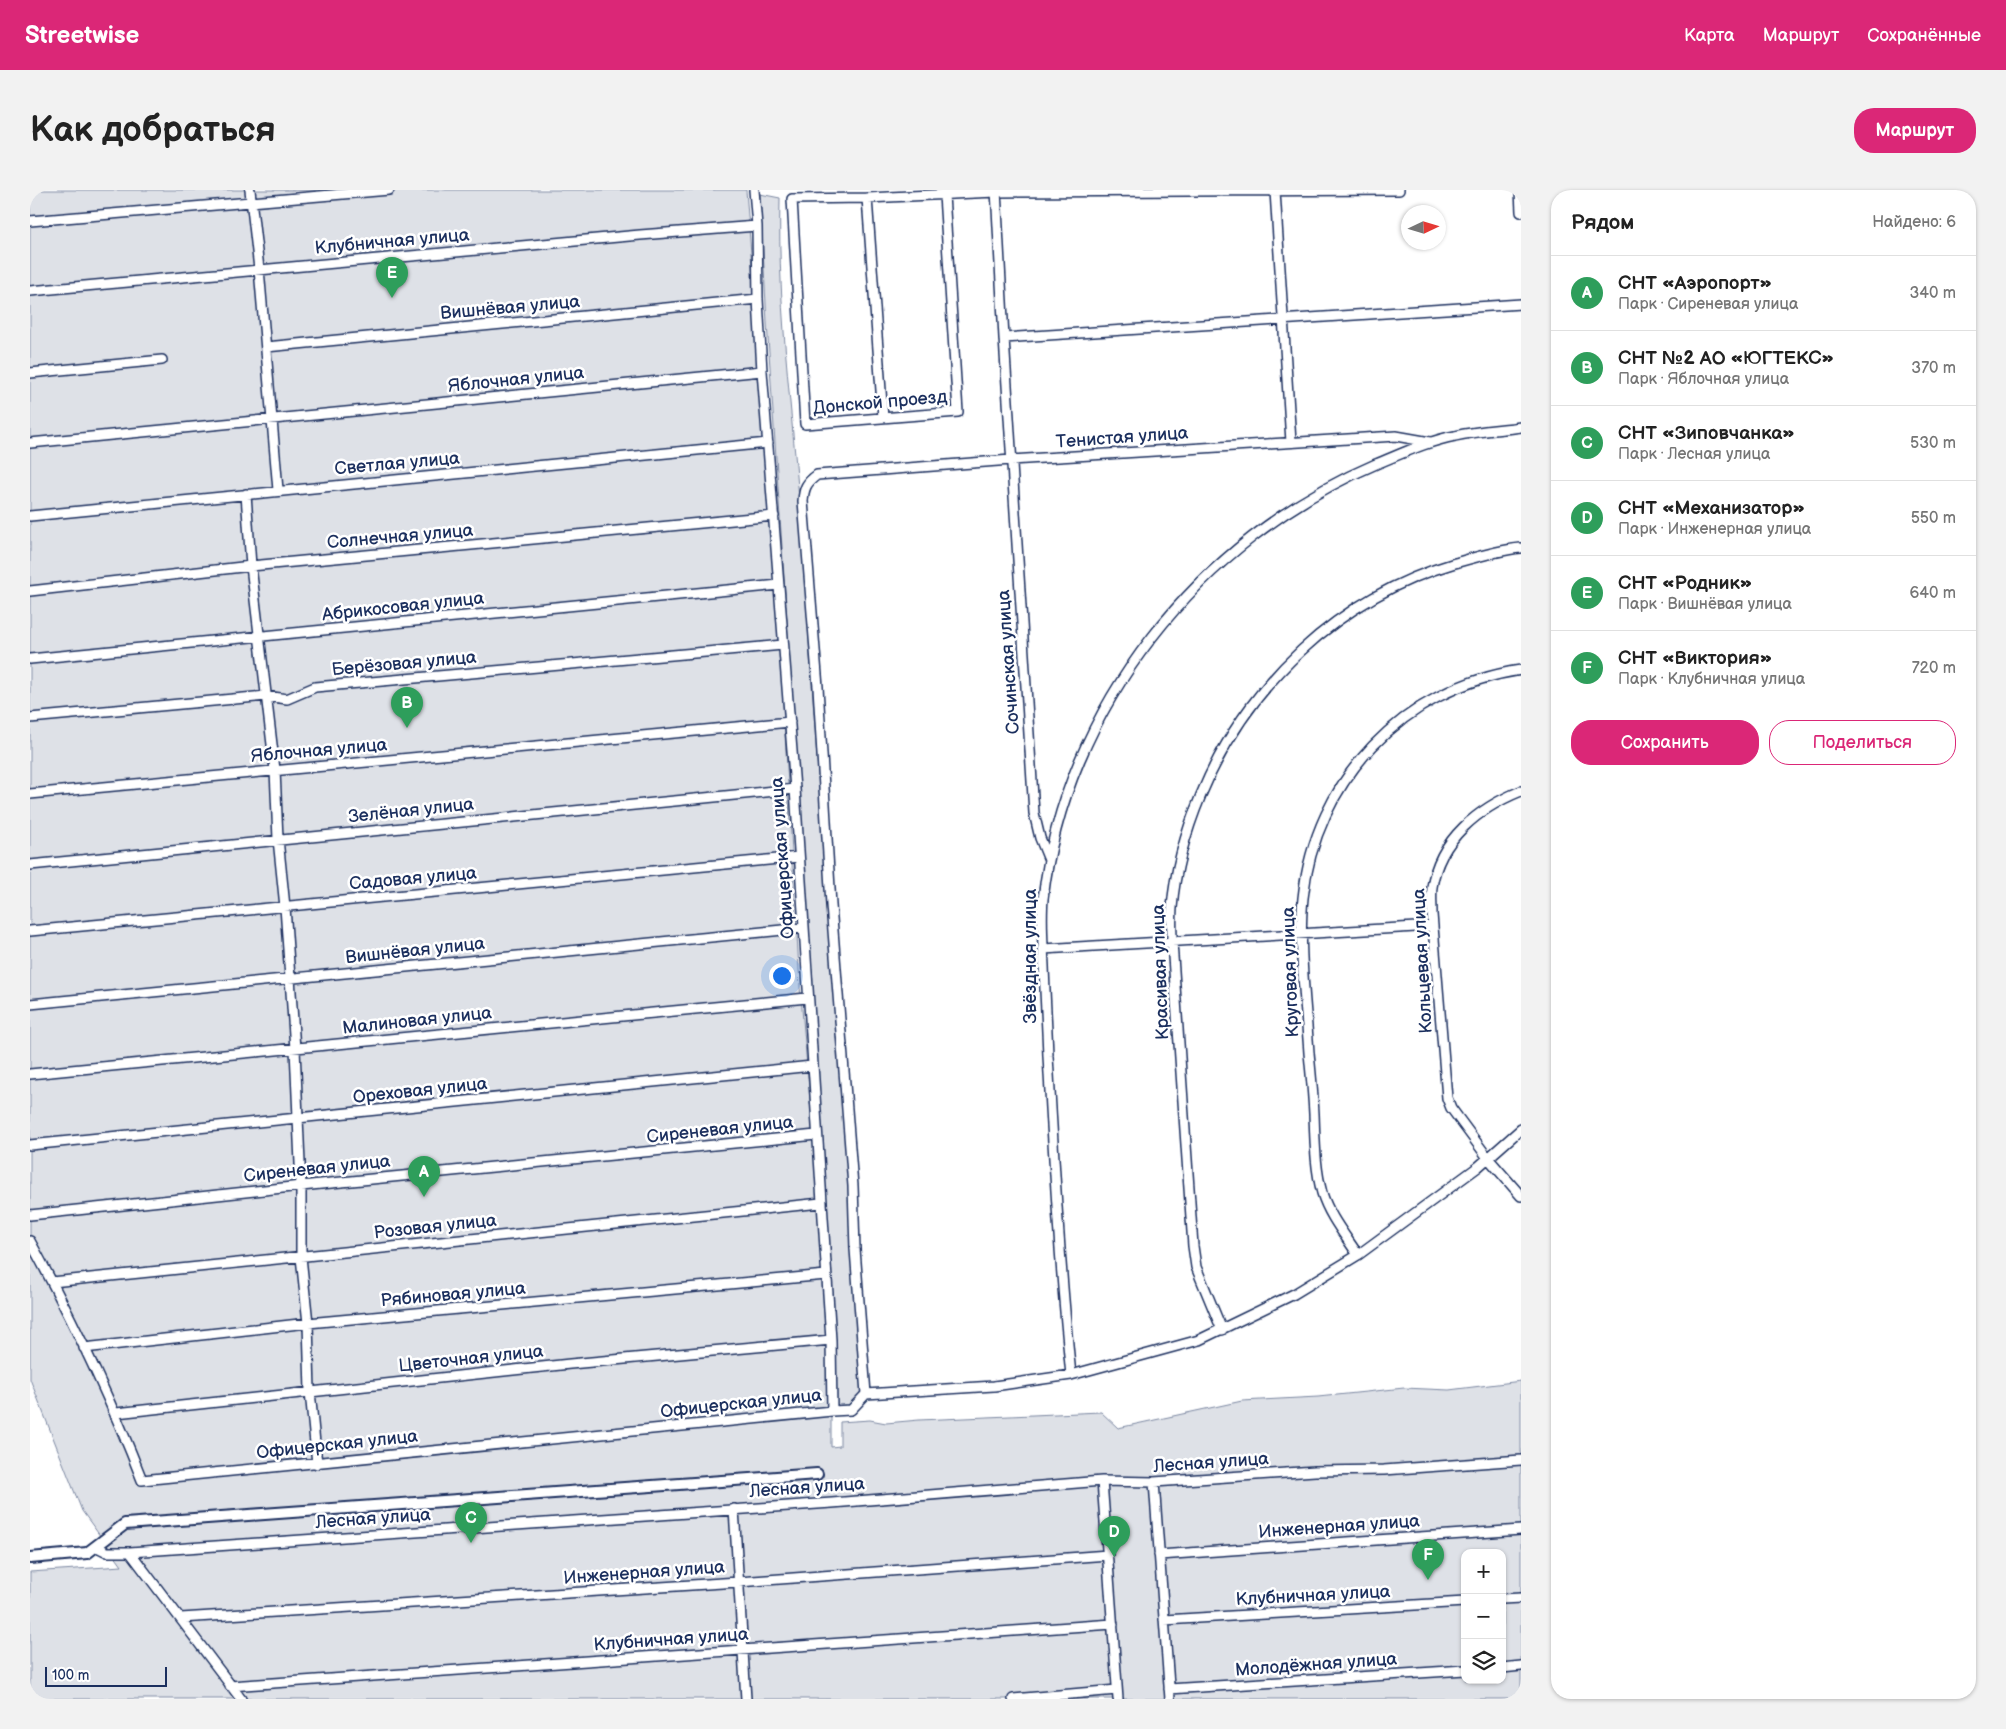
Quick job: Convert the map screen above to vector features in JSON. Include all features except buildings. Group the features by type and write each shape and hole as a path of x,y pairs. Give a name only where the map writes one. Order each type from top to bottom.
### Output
{"street":[{"path":"250,190 259,269 278,490"},
{"path":"30,221 389,190"},
{"name":"Офицерская улица","path":"30,1241 116,1413 142,1480 832,1411 831,1340 807,998 804,928 790,722 762,371 754,190"},
{"path":"883,418 868,198 996,191 1399,190"},
{"path":"1520,190 1521,212"},
{"name":"Сочинская улица","path":"996,191 1034,813 1040,838 1049,860"},
{"path":"1275,191 1291,442"},
{"name":"Донской проезд","path":"868,198 792,199 806,424 958,412 944,195"},
{"name":"Клубничная улица","path":"30,291 259,269 757,226"},
{"name":"Вишнёвая улица","path":"266,347 758,300"},
{"path":"1004,338 1521,304"},
{"path":"30,373 162,360"},
{"name":"Яблочная улица","path":"30,443 762,371"},
{"name":"Звёздная улица","path":"1071,1375 1052,1127 1043,949 1043,903 1049,860 1075,774 1100,718 1118,684 1152,636 1197,585 1265,526 1300,502 1343,478 1430,442 1455,436 1521,428"},
{"name":"Тенистая улица","path":"866,1394 853,1186 831,905 818,687 803,500 804,488 807,482 817,475 1291,442 1396,436 1430,442"},
{"name":"Светлая улица","path":"30,516 768,443"},
{"path":"246,494 251,566 275,770 278,839 285,906 295,1049 301,1186 301,1256 308,1324 310,1391 317,1464"},
{"name":"Солнечная улица","path":"30,591 251,566 774,516"},
{"name":"Красивая улица","path":"1222,1330 1196,1267 1192,1246 1172,942 1172,908 1180,856 1191,819 1210,773 1243,716 1270,682 1300,650 1320,633 1347,613 1395,585 1440,567 1521,548"},
{"name":"Абрикосовая улица","path":"30,659 778,585"},
{"name":"Берёзовая улица","path":"30,718 266,696 287,699 315,687 783,645"},
{"name":"Круговая улица","path":"1358,1255 1333,1218 1322,1193 1316,1154 1302,934 1303,896 1312,852 1331,804 1359,761 1380,738 1426,703 1478,679 1521,670"},
{"name":"Яблочная улица","path":"30,794 790,722"},
{"name":"Зелёная улица","path":"30,864 794,789"},
{"name":"Кольцевая улица","path":"1521,791 1498,801 1474,817 1447,848 1439,864 1432,886 1433,926 1447,1098 1451,1108 1488,1158 1521,1196"},
{"name":"Садовая улица","path":"30,931 799,857"},
{"path":"1043,949 1433,926"},
{"name":"Вишнёвая улица","path":"30,1004 804,928"},
{"name":"Малиновая улица","path":"30,1074 807,998"},
{"name":"Ореховая улица","path":"30,1145 812,1066"},
{"path":"832,1411 851,1410 866,1394 994,1386 1071,1375 1199,1340 1294,1294 1358,1255 1488,1158 1521,1129"},
{"name":"Сиреневая улица","path":"30,1215 816,1135"},
{"name":"Розовая улица","path":"52,1282 821,1202"},
{"name":"Рябиновая улица","path":"84,1348 308,1324 826,1275"},
{"name":"Цветочная улица","path":"116,1413 570,1364 831,1340"},
{"name":"Лесная улица","path":"96,1548 107,1552 130,1552 1102,1481 1154,1482 1521,1460"},
{"name":"Лесная улица","path":"30,1558 88,1553 96,1548 113,1531 125,1524 817,1474"},
{"path":"1013,1699 1118,1695 1102,1481"},
{"path":"1154,1482 1170,1699"},
{"path":"734,1509 746,1699"},
{"name":"Инженерная улица","path":"1159,1555 1521,1530"},
{"path":"130,1552 241,1699"},
{"name":"Инженерная улица","path":"181,1618 738,1582 1108,1555"},
{"path":"1506,1599 1521,1598"},
{"name":"Клубничная улица","path":"1164,1620 1461,1602"},
{"name":"Клубничная улица","path":"230,1686 1113,1624"},
{"path":"1506,1668 1521,1666"},
{"name":"Молодёжная улица","path":"1169,1689 1461,1670"}],"shaded area":[{"path":"30,190 746,190 768,449 800,986 831,1340 831,1447 840,1446 840,1422 870,1420 886,1423 1101,1412 1118,1428 1242,1401 1318,1397 1404,1388 1449,1390 1521,1381 1521,1699 30,1699 30,1572 122,1566 82,1511 30,1379"},
{"path":"760,194 780,198 781,286 787,373 800,505 864,1402 837,1409 827,1217"}],"place":[{"name":"СНТ «Родник»","path":"392,298"},
{"name":"СНТ №2 АО «ЮГТЕКС»","path":"407,728"},
{"name":"СНТ «Аэропорт»","path":"424,1197"},
{"name":"СНТ «Зиповчанка»","path":"471,1543"},
{"name":"СНТ «Механизатор»","path":"1114,1557"},
{"name":"СНТ «Виктория»","path":"1428,1580"}]}
